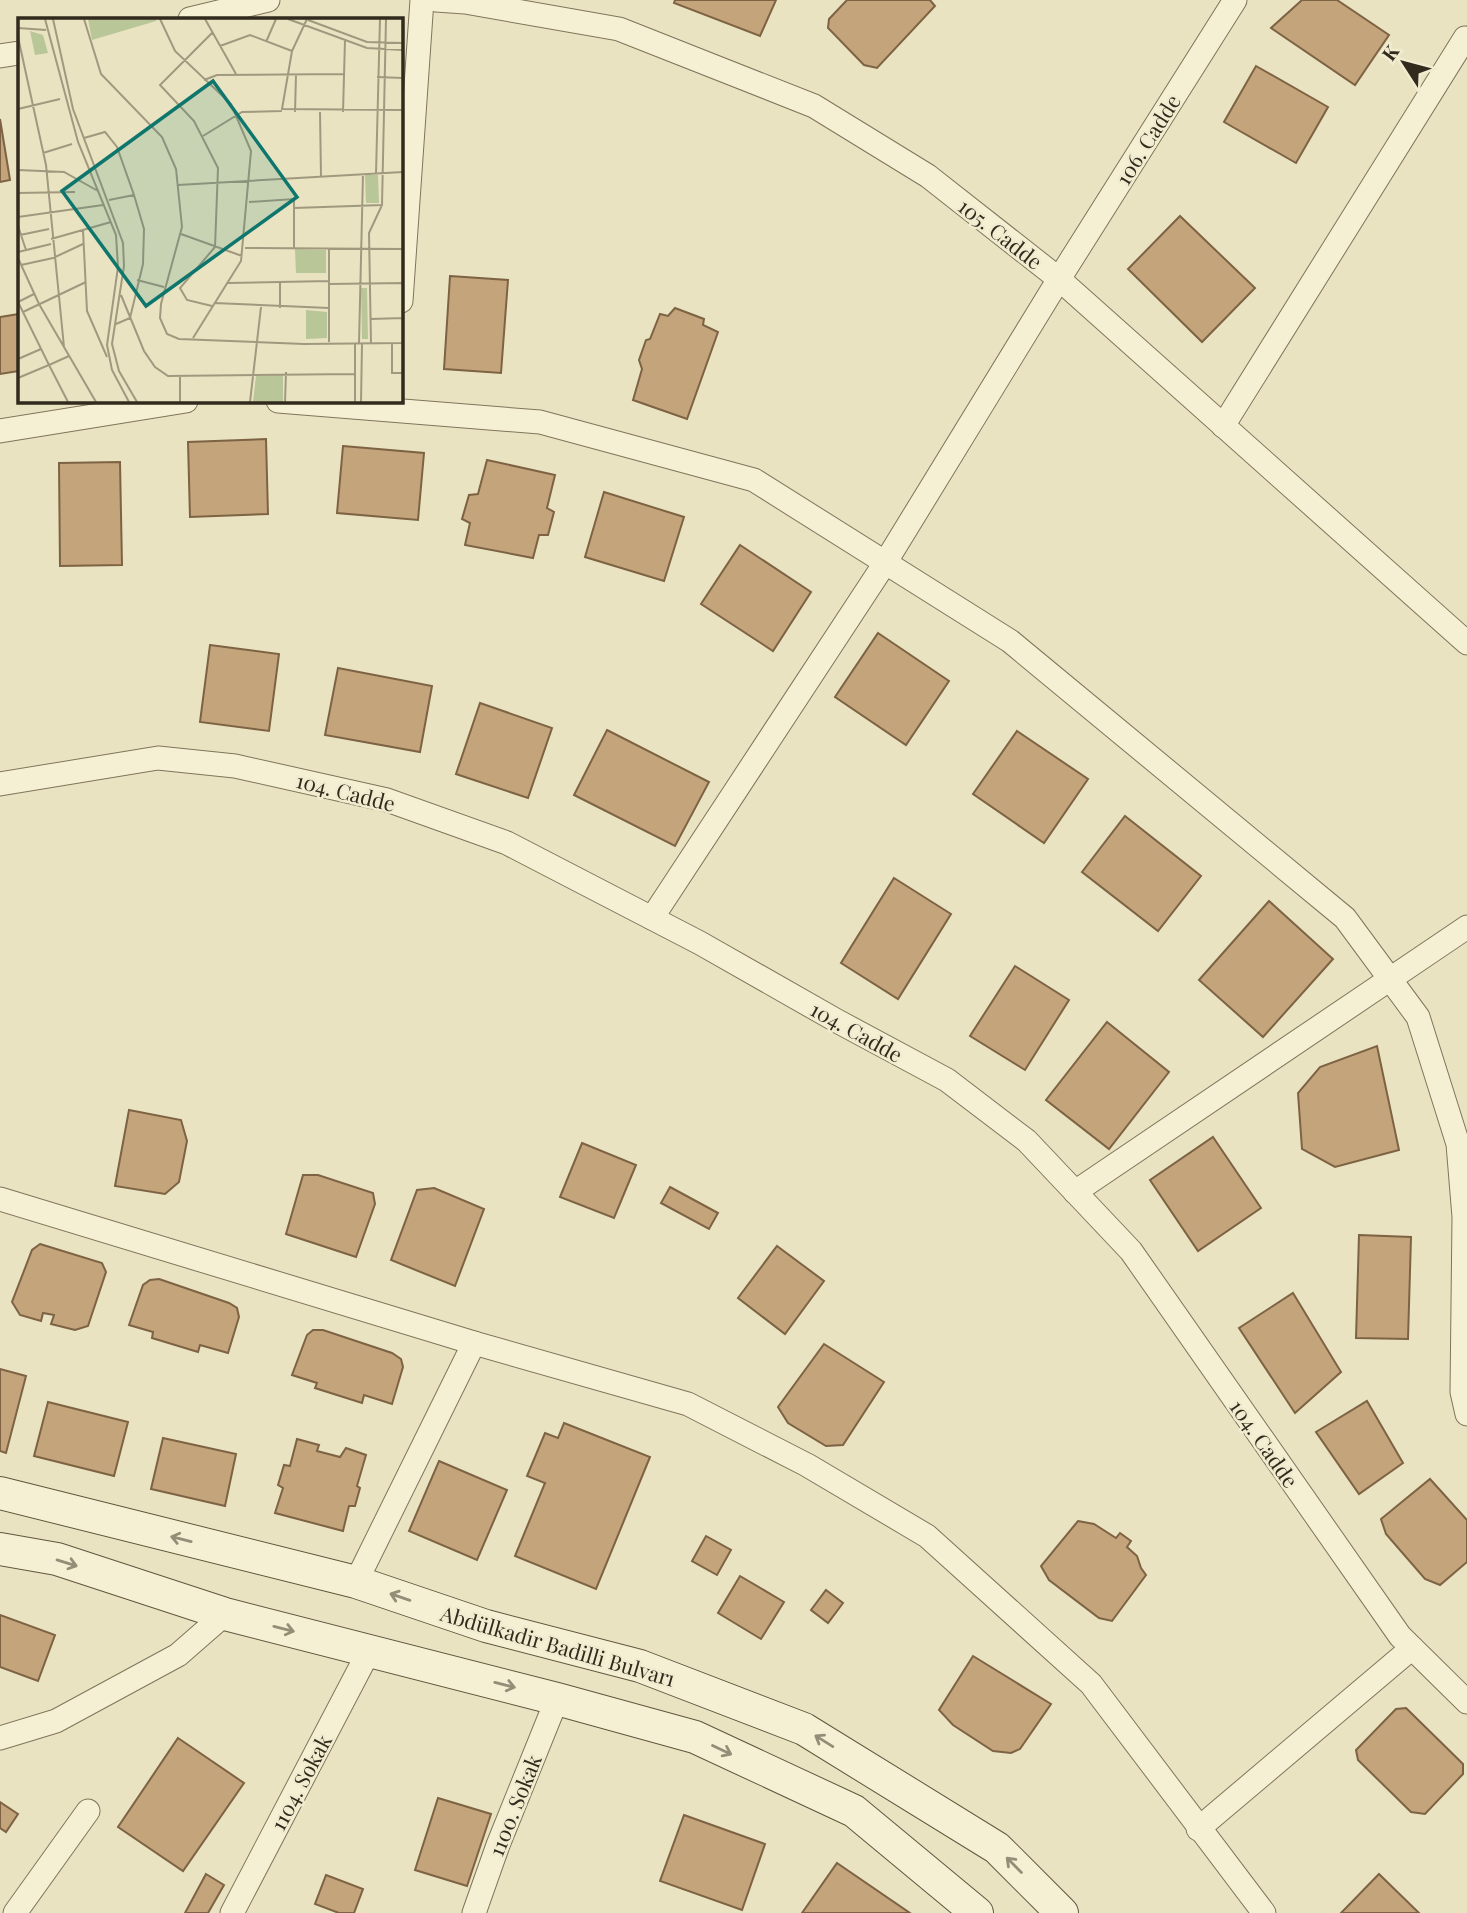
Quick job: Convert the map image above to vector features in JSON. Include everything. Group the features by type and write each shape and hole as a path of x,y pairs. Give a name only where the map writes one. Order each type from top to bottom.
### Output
{"main road":[{"name":"Abdülkadir Badilli Bulvarı","path":"0,1493 356,1582 486,1626 640,1666 804,1729 998,1848 1062,1913"},
{"path":"0,1549 57,1559 225,1614 695,1737 854,1811 977,1913"}],"street":[{"path":"194,18 268,0"},
{"path":"402,287 422,0"},
{"name":"105. Cadde","path":"436,0 465,2 619,29 814,106 928,176 1059,279 1467,643"},
{"name":"106. Cadde","path":"652,919 885,563 1059,279 1235,0"},
{"path":"1223,426 1465,38 1467,40"},
{"path":"0,56 18,53"},
{"path":"0,431 180,402"},
{"path":"307,402 393,405 540,422 754,480 1010,641 1345,918 1418,1017 1458,1144 1464,1217 1462,1392 1467,1414"},
{"name":"104. Cadde","path":"0,784 158,758 235,766 290,776 387,800 507,843 947,1080 1027,1141 1131,1251 1393,1625 1412,1648 1467,1702"},
{"path":"1075,1192 1467,927"},
{"path":"0,1199 474,1343 688,1404 807,1465 927,1536 1091,1684 1264,1913"},
{"path":"356,1582 474,1343"},
{"path":"0,1738 57,1721 178,1656 225,1614"},
{"path":"1199,1829 1412,1648"},
{"name":"1104. Sokak","path":"232,1913 369,1651"},
{"name":"1100. Sokak","path":"474,1913 498,1845 557,1699"},
{"path":"15,1913 88,1811"}],"building":[{"path":"675,0 776,0 760,36 674,3"},
{"path":"847,0 930,0 935,6 877,68 864,65 828,28 829,19"},
{"path":"1302,0 1337,0 1389,35 1355,85 1271,28"},
{"path":"1256,66 1328,107 1296,163 1224,122"},
{"path":"0,119 10,180 0,182"},
{"path":"1180,216 1255,288 1202,342 1128,269"},
{"path":"450,276 508,280 501,373 444,369"},
{"path":"675,308 704,319 703,325 718,332 687,419 633,400 642,369 639,360 646,340 650,339 660,314 668,316"},
{"path":"18,314 18,371 0,374 0,317"},
{"path":"266,439 268,514 190,517 188,442"},
{"path":"343,446 424,453 418,520 337,513"},
{"path":"487,460 555,475 547,508 554,512 548,535 539,535 533,558 465,545 470,523 462,519 469,495 478,494"},
{"path":"120,462 122,565 60,566 59,463"},
{"path":"604,492 684,517 664,581 585,557"},
{"path":"740,545 811,592 773,651 701,604"},
{"path":"878,633 949,681 906,745 835,697"},
{"path":"210,645 279,654 269,731 200,722"},
{"path":"338,668 432,686 420,752 325,735"},
{"path":"480,703 552,728 528,798 456,774"},
{"path":"607,730 709,782 675,846 574,795"},
{"path":"1017,731 1088,779 1044,843 973,794"},
{"path":"1125,816 1201,876 1158,931 1082,872"},
{"path":"894,878 951,914 898,999 841,963"},
{"path":"1269,901 1333,959 1263,1037 1199,980"},
{"path":"1015,966 1069,1000 1025,1070 970,1036"},
{"path":"1107,1022 1169,1072 1109,1149 1046,1100"},
{"path":"1377,1046 1399,1150 1335,1167 1302,1149 1298,1093 1320,1067"},
{"path":"129,1110 181,1120 187,1141 179,1182 165,1194 115,1186"},
{"path":"1213,1137 1261,1208 1198,1251 1150,1180"},
{"path":"582,1143 636,1165 614,1218 560,1197"},
{"path":"303,1175 318,1175 373,1193 375,1204 356,1257 286,1234"},
{"path":"670,1187 718,1213 709,1229 661,1203"},
{"path":"434,1188 484,1209 455,1286 391,1260 417,1190"},
{"path":"1359,1235 1411,1237 1408,1339 1356,1338"},
{"path":"40,1244 102,1263 106,1272 88,1326 75,1330 51,1324 54,1315 43,1313 41,1321 20,1315 12,1302 32,1250"},
{"path":"777,1246 824,1281 785,1334 738,1298"},
{"path":"159,1279 237,1308 239,1317 228,1353 200,1345 198,1352 152,1338 153,1332 129,1325 143,1285 150,1280"},
{"path":"1293,1293 1341,1372 1295,1413 1239,1328"},
{"path":"313,1330 323,1330 392,1353 401,1359 403,1367 392,1404 364,1395 362,1403 315,1388 317,1383 292,1375 307,1335"},
{"path":"824,1344 884,1382 843,1445 826,1446 788,1423 778,1407"},
{"path":"0,1369 26,1376 6,1453 0,1451"},
{"path":"1367,1401 1403,1463 1359,1494 1316,1432"},
{"path":"48,1402 128,1422 114,1476 34,1456"},
{"path":"564,1423 650,1457 596,1589 515,1556 545,1483 527,1476 545,1433 558,1438"},
{"path":"163,1438 236,1454 225,1506 151,1489"},
{"path":"297,1439 319,1445 317,1451 340,1457 346,1448 366,1455 357,1486 360,1488 355,1506 349,1506 343,1531 275,1513 283,1488 278,1485 284,1465 290,1466"},
{"path":"439,1461 507,1490 477,1560 409,1531"},
{"path":"1430,1479 1467,1520 1467,1562 1440,1585 1425,1579 1386,1534 1381,1519"},
{"path":"1078,1521 1094,1524 1116,1538 1120,1533 1131,1541 1127,1547 1137,1556 1146,1575 1112,1621 1099,1618 1049,1580 1041,1566"},
{"path":"706,1536 731,1550 717,1575 692,1561"},
{"path":"740,1576 784,1602 761,1639 718,1613"},
{"path":"826,1590 843,1603 828,1623 811,1610"},
{"path":"0,1615 55,1635 38,1681 0,1667"},
{"path":"973,1656 1051,1704 1020,1749 1011,1753 993,1751 953,1725 939,1710"},
{"path":"1406,1708 1463,1764 1463,1774 1425,1814 1411,1812 1358,1760 1356,1750 1396,1709"},
{"path":"178,1738 244,1783 183,1871 118,1827"},
{"path":"438,1798 491,1814 467,1886 415,1870"},
{"path":"0,1802 18,1814 6,1832 0,1828"},
{"path":"684,1815 765,1844 742,1910 660,1881"},
{"path":"837,1863 910,1913 802,1913"},
{"path":"206,1874 224,1885 208,1913 185,1913"},
{"path":"1379,1874 1419,1913 1341,1913"},
{"path":"326,1875 363,1889 354,1913 339,1913 315,1904"}]}
